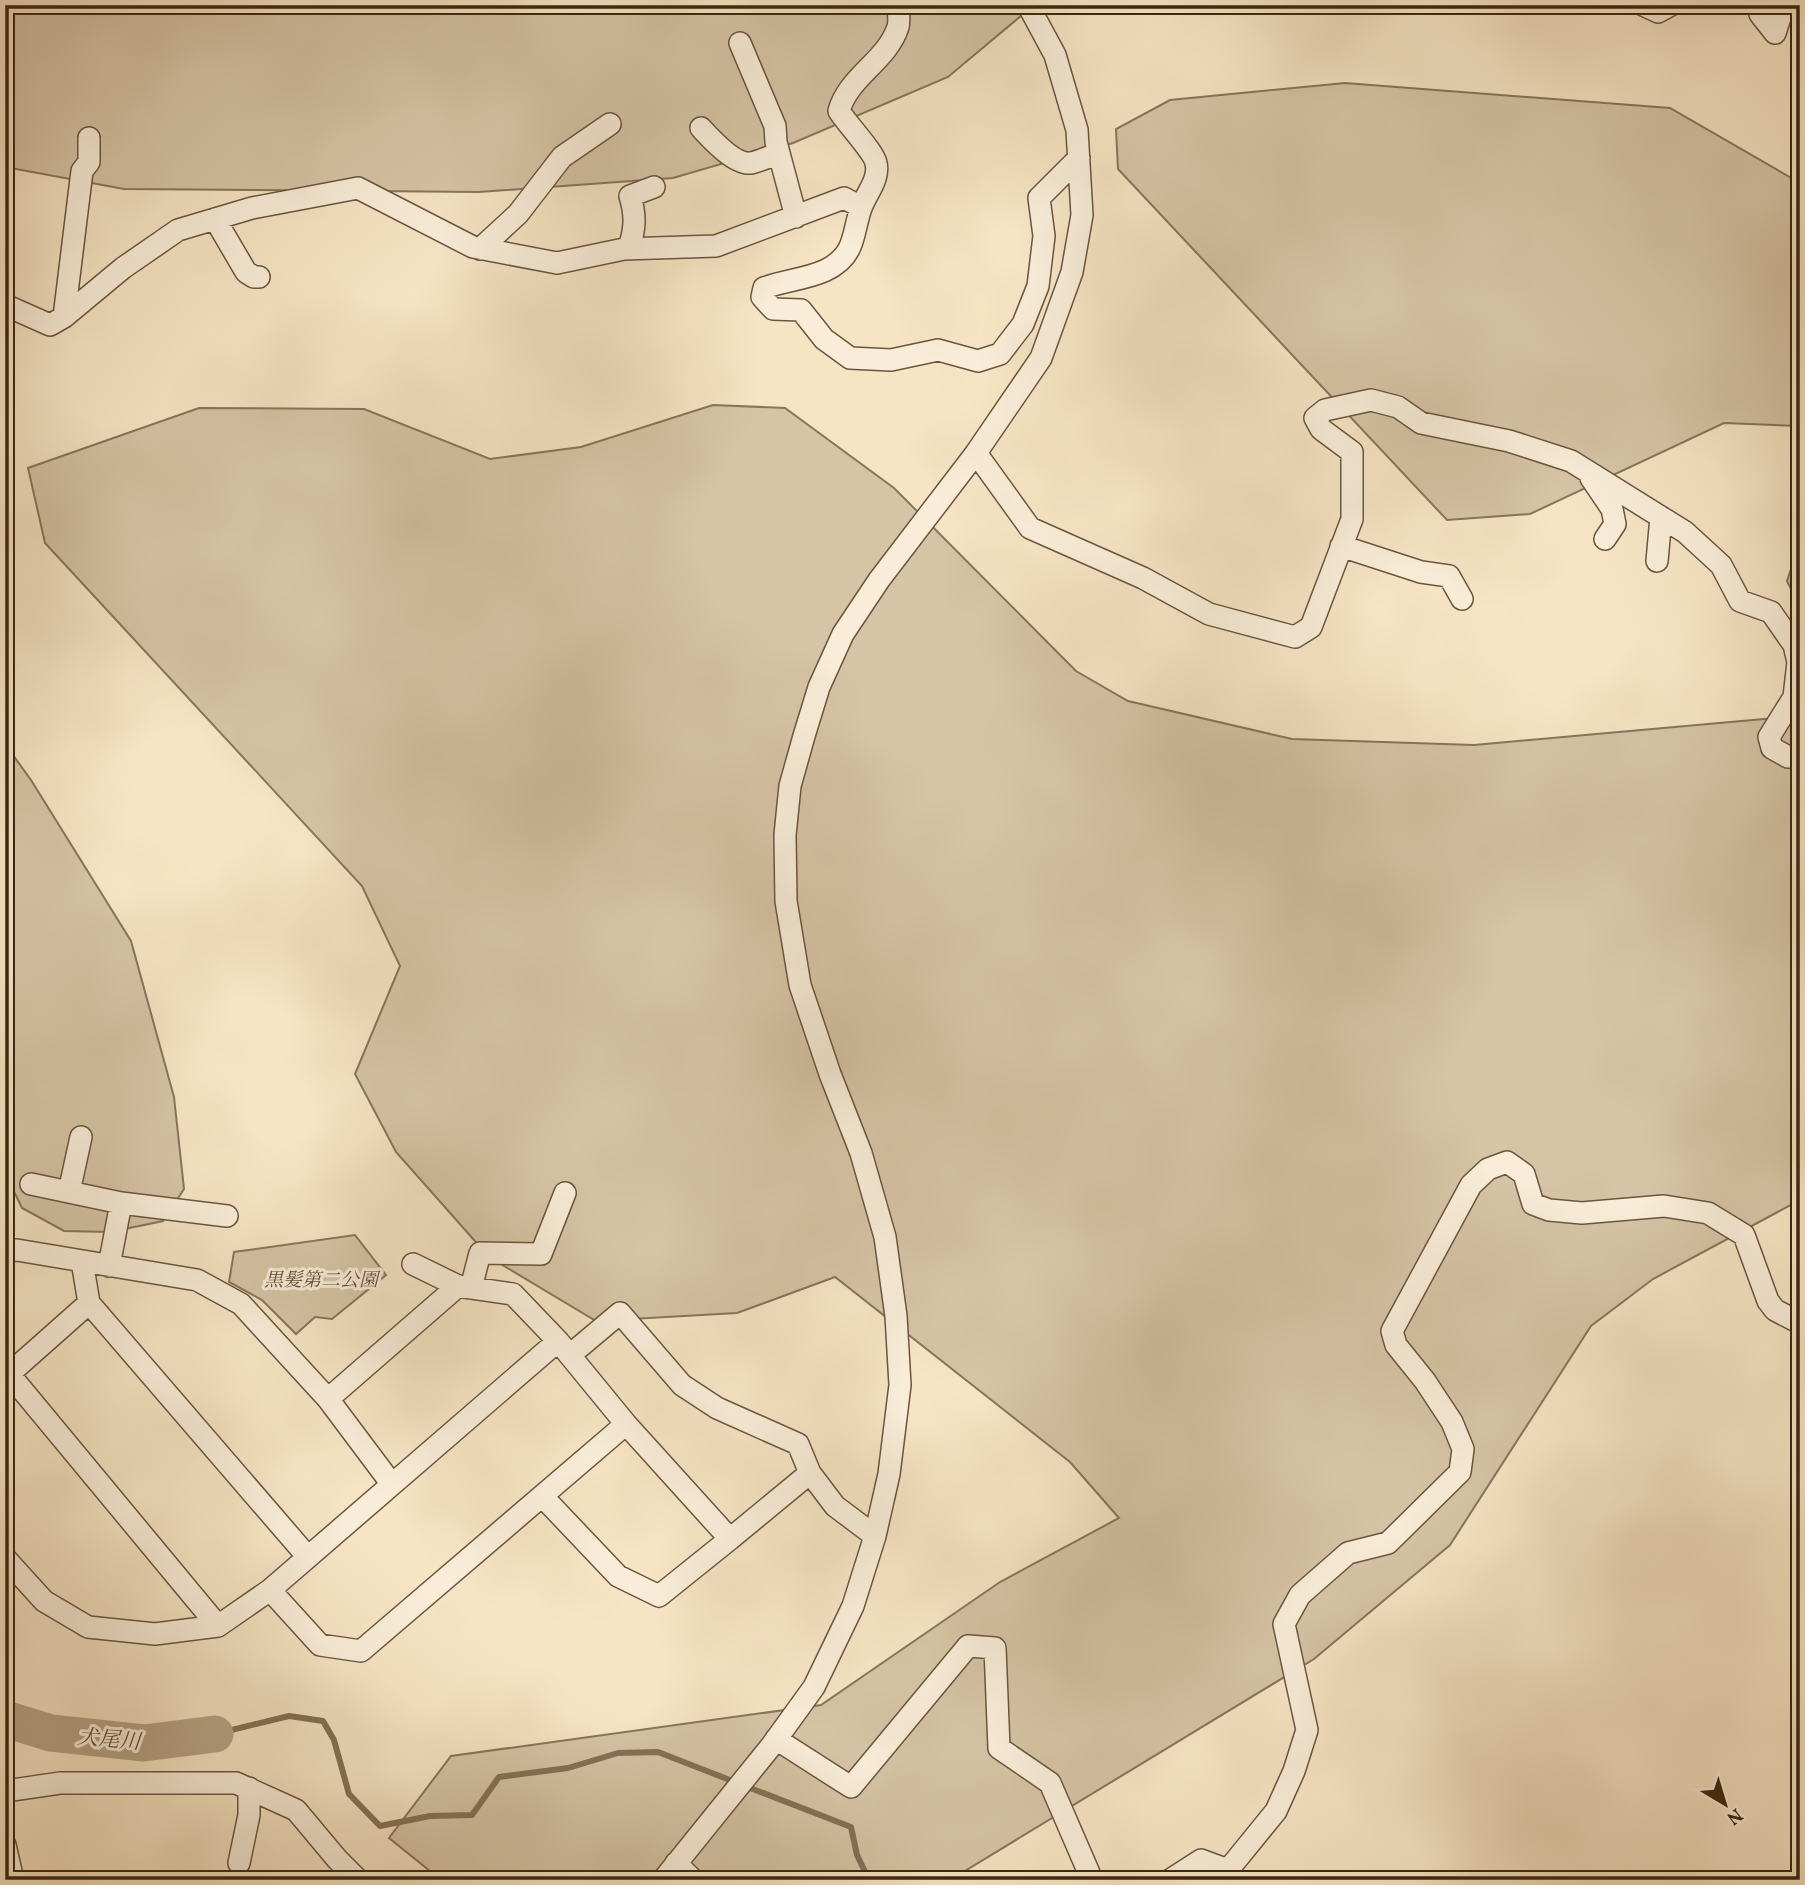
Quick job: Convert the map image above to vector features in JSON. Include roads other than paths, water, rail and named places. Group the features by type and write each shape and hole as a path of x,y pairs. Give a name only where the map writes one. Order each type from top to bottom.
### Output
{"street":[{"path":"898,5 898,26 884,53 843,98 839,111 849,128 876,160 877,173 862,207 850,246 842,261 817,275 764,288 762,297 773,309 801,310 824,339 850,358 891,360 938,350 978,361 1000,354 1023,324 1038,286 1044,236 1039,198 1079,158"},
{"path":"693,1880 670,1871 774,1742 814,1687 853,1606 875,1536 888,1474 900,1385 896,1315 885,1237 861,1153 830,1074 800,985 786,901 785,835 790,786 804,736 819,687 844,634 879,580 976,453 1041,358 1072,272 1082,215 1077,130 1055,55 1028,5"},
{"path":"1643,5 1658,12 1671,5"},
{"path":"1758,5 1760,14 1775,33 1784,5"},
{"path":"740,43 775,126 779,153 796,216"},
{"path":"480,248 518,214 562,157 610,124"},
{"path":"701,128 715,143 740,161 751,163 779,153"},
{"path":"64,317 82,171 89,162 89,138"},
{"path":"629,248 635,229 635,214 630,196 654,187"},
{"path":"5,305 50,325 64,317 123,268 178,230 252,208 358,188 480,248 557,263 629,248 716,246 844,198 862,207"},
{"path":"215,219 246,272 259,277"},
{"path":"976,453 1030,528 1143,578 1209,614 1295,637 1311,628 1352,519 1352,452 1321,429 1315,418 1325,410 1371,400 1398,407 1421,423 1509,441 1571,461 1685,532 1721,565 1740,601 1771,612 1794,645 1798,662 1794,697 1769,737 1772,748 1788,757 1800,757"},
{"path":"1586,470 1612,509 1615,524 1605,539"},
{"path":"1657,561 1661,517"},
{"path":"1341,545 1421,572 1449,576 1462,598"},
{"path":"69,1192 81,1137"},
{"path":"1170,1880 1201,1860 1226,1875 1276,1811 1307,1730 1284,1624 1300,1595 1348,1553 1388,1543 1460,1472 1463,1449 1452,1422 1425,1381 1396,1345 1391,1331 1471,1185 1488,1169 1507,1162 1524,1174 1533,1204 1549,1210 1582,1213 1664,1206 1708,1213 1744,1236 1768,1301 1775,1310 1800,1323"},
{"path":"31,1184 121,1203 227,1216"},
{"path":"327,1399 465,1287 480,1254 541,1254 565,1193"},
{"path":"109,1266 121,1203"},
{"path":"5,1251 17,1250 197,1280 241,1304 327,1399 391,1483"},
{"path":"82,1261 89,1303 307,1556"},
{"path":"413,1264 465,1287 513,1294 564,1348 626,1424 730,1539"},
{"path":"89,1303 7,1376 218,1626"},
{"path":"5,1558 44,1601 88,1627 155,1634 218,1626 270,1590 391,1483 564,1348 620,1313 682,1385 717,1408 798,1444 810,1473 835,1506 875,1536"},
{"path":"270,1590 320,1645 361,1651 626,1424"},
{"path":"543,1497 618,1576 659,1596 810,1473"},
{"path":"774,1742 850,1787 968,1646 995,1648 999,1748 1050,1783 1089,1873 1089,1880"},
{"path":"5,1791 72,1783 236,1783 296,1810 353,1877"},
{"path":"239,1863 249,1815 249,1788"},
{"path":"5,1845 13,1880"}],"waterway":[{"path":"215,1734 289,1716 323,1721 334,1740 349,1794 380,1826 430,1816 472,1815 499,1777 568,1768 618,1753 658,1752 735,1782"},
{"name":"犬尾川","path":"5,1719 51,1733 144,1743 215,1734"},
{"path":"745,1786 851,1827 857,1855 869,1880"}],"park label":[{"name":"黒髪第二公園","path":"321,1279"}]}
